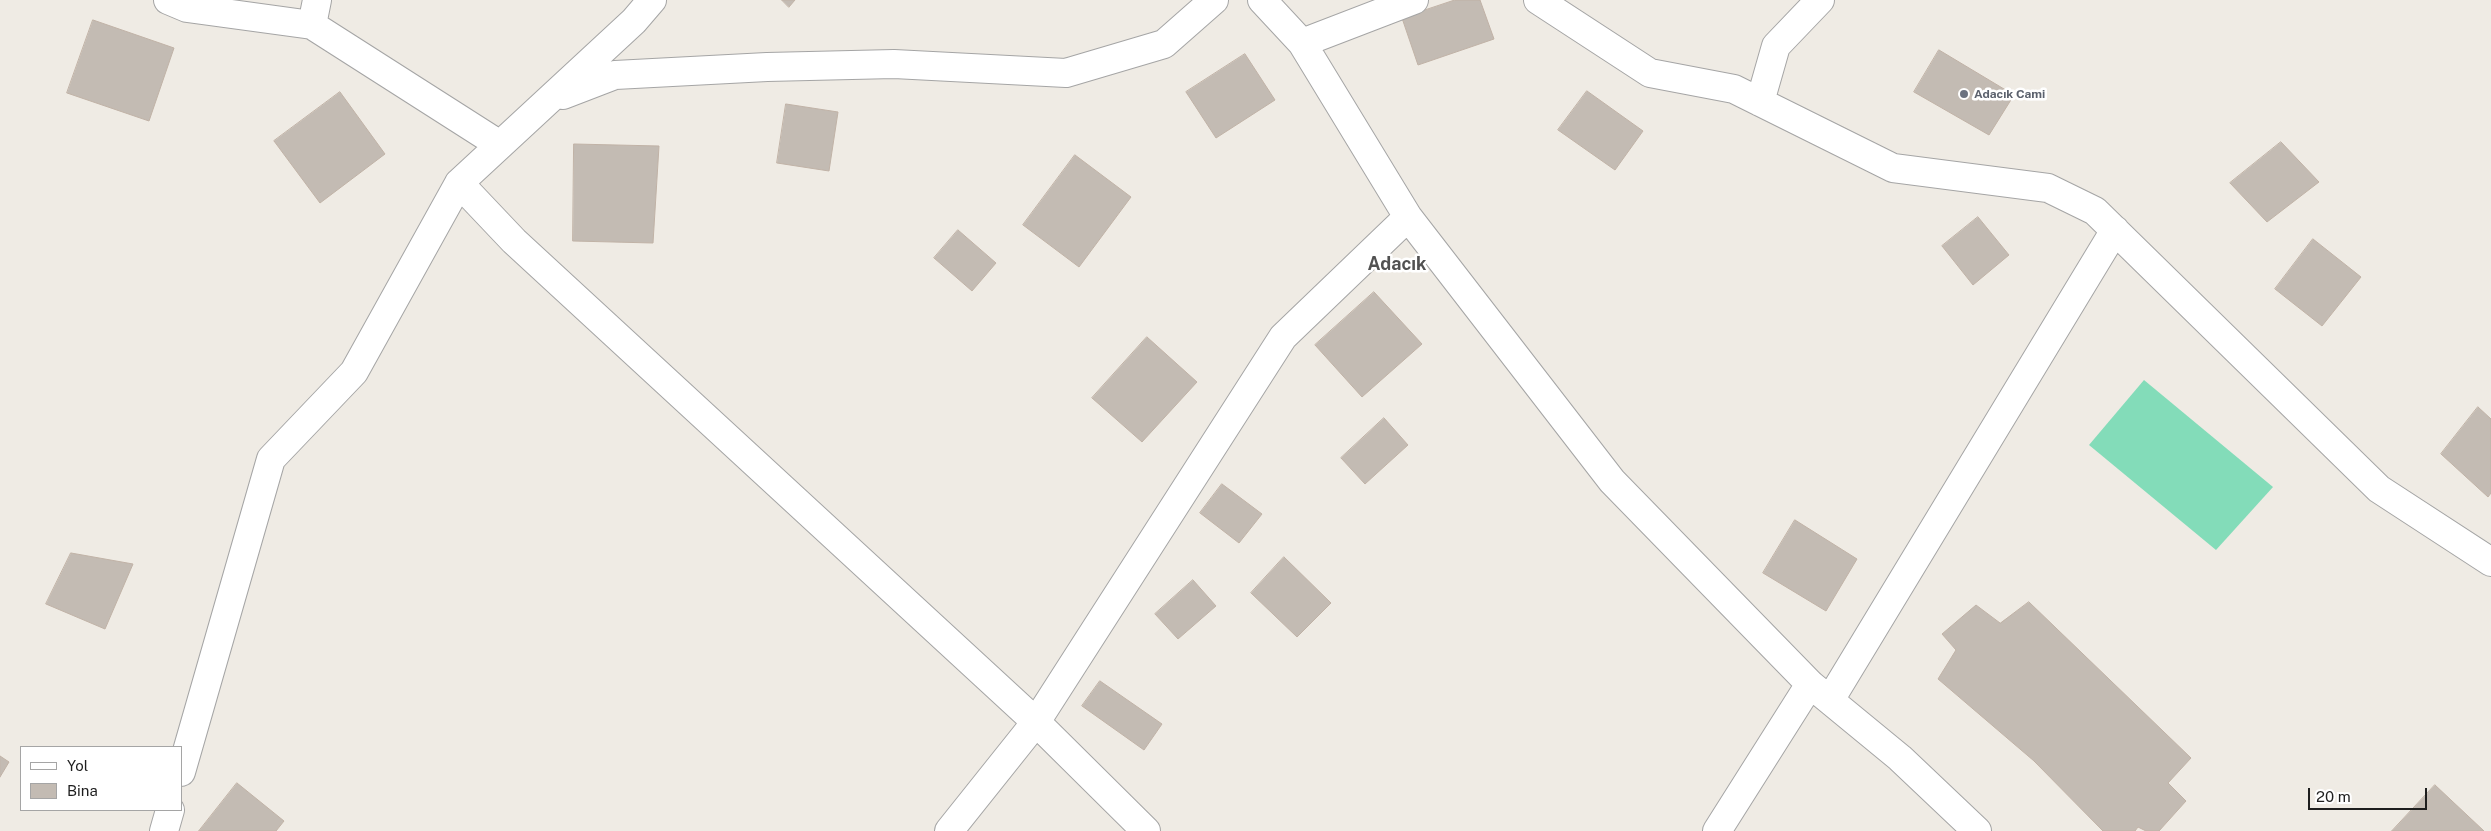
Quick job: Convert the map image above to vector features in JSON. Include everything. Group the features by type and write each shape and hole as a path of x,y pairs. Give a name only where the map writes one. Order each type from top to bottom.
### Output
{"street":[{"path":"168,0 187,8 314,12 500,146"},
{"path":"182,769 271,459 354,372 459,183 634,21 652,0"},
{"path":"549,100 615,75 767,67 894,64 1066,73 1164,44 1214,0"},
{"path":"1262,0 1302,42 1408,217 1612,481 1820,692 1900,758 1976,831"},
{"path":"1302,42 1414,0"},
{"path":"1538,0 1650,73 1734,89 1893,168 2048,188 2094,211 2379,489 2490,558"},
{"path":"1760,102 1776,46 1820,0"},
{"path":"459,183 514,241 1036,722 1146,831"},
{"path":"949,831 1036,722 1283,337 1408,217"},
{"path":"1717,831 1820,692 2115,230"},
{"path":"164,831 170,811"}],"green space":[{"path":"2144,380 2273,487 2216,550 2089,445"}],"building":[{"path":"782,0 795,0 789,7"},
{"path":"1455,0 1480,0 1494,39 1418,65 1402,18"},
{"path":"93,20 174,48 149,121 67,93"},
{"name":"Adacık Cami","path":"1939,50 2014,95 1989,135 1914,92"},
{"path":"1245,54 1275,100 1216,138 1186,92"},
{"path":"1587,91 1643,131 1615,170 1558,130"},
{"path":"340,92 385,154 320,203 274,141"},
{"path":"786,104 838,112 829,171 777,163"},
{"path":"2281,142 2319,182 2267,222 2230,183"},
{"path":"574,144 659,146 653,243 573,241"},
{"path":"1075,155 1131,197 1079,267 1023,225"},
{"path":"1978,217 2009,255 1973,285 1942,246"},
{"path":"958,230 996,263 972,291 934,258"},
{"path":"2313,239 2361,277 2322,326 2275,289"},
{"path":"1374,292 1422,344 1362,397 1315,345"},
{"path":"1147,337 1197,382 1142,442 1092,398"},
{"path":"2478,407 2491,419 2491,493 2488,497 2441,454"},
{"path":"1384,418 1408,445 1365,484 1341,458"},
{"path":"1222,484 1262,514 1239,543 1200,513"},
{"path":"1795,520 1857,559 1826,611 1763,573"},
{"path":"71,553 133,564 105,629 46,604"},
{"path":"1284,557 1331,603 1297,637 1251,593"},
{"path":"1193,580 1216,606 1178,639 1155,614"},
{"path":"2029,602 2191,758 2168,783 2186,801 2159,831 2146,831 2138,827 2135,831 2103,831 2034,761 1938,679 1956,650 1942,634 1976,605 2000,623"},
{"path":"1100,681 1162,724 1144,750 1082,706"},
{"path":"0,756 9,762 0,777"},
{"path":"237,783 284,821 276,831 199,831"},
{"path":"2435,785 2484,831 2392,831"}],"place":[{"name":"Adacık Cami","path":"1964,94"}],"district":[{"name":"Adacık","path":"1397,264"}]}
